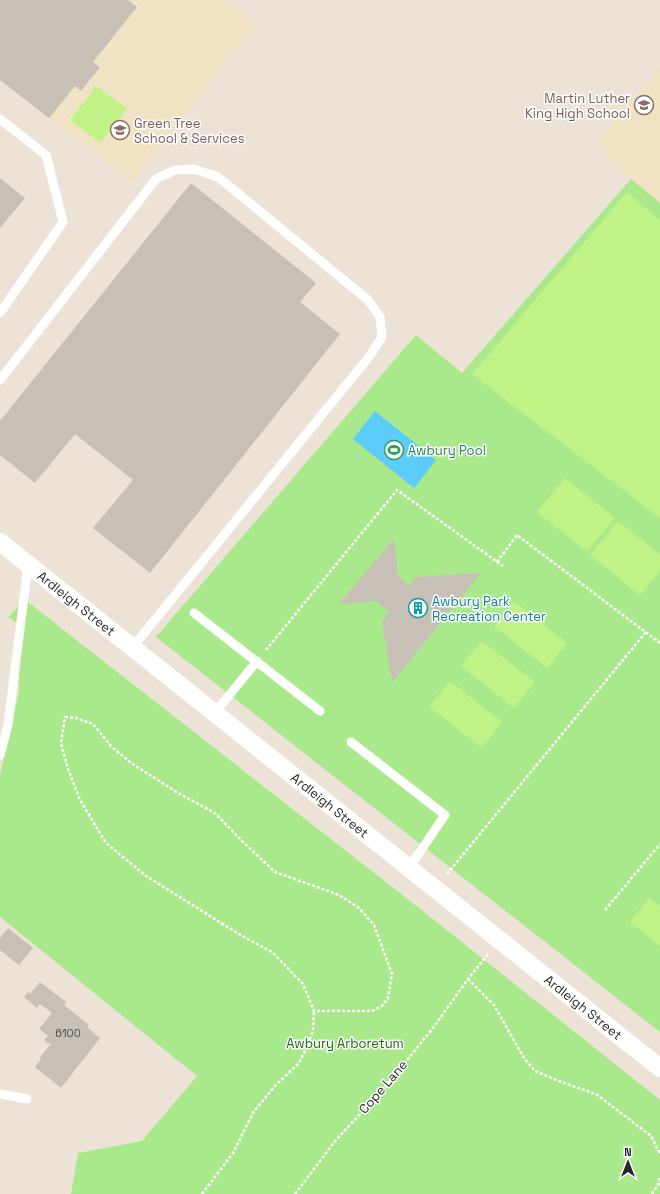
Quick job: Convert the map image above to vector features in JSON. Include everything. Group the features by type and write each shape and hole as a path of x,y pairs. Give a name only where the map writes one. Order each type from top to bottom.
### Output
{"street":[{"name":"Ardleigh Street","path":"0,542 660,1068"}],"lane":[{"path":"0,119 46,155 63,222 0,313"},
{"path":"0,380 156,179 175,170 194,169 218,177 368,300 380,317 382,337 369,357 132,648"},
{"path":"0,755 8,725 28,564"},
{"path":"194,613 320,711"},
{"path":"214,714 257,661"},
{"path":"351,742 445,815 409,868"},
{"path":"0,1094 27,1100"}],"path":[{"path":"257,661 396,490 503,566"},
{"path":"497,562 517,535 660,643"},
{"path":"435,889 646,632"},
{"path":"202,1194 233,1153 254,1111 276,1085 299,1063 309,1043 313,1029 314,1011 303,984 272,952 242,936 146,876 106,842 80,800 68,769 61,742 65,717 76,718 93,724 111,746 131,763 215,813 275,872 338,895 359,908 374,925 392,974 388,998 382,1006 372,1011 314,1011"},
{"path":"605,910 660,844"},
{"name":"Cope Lane","path":"295,1194 335,1141 386,1086 433,1028 468,979 500,941"},
{"path":"468,979 494,1005 524,1058 536,1071 561,1082 596,1094 651,1136 660,1154"},
{"path":"652,1194 659,1183 660,1176"}],"shaded area":[{"name":"Green Tree School & Services","path":"0,0 225,0 256,24 133,182 0,79"},
{"name":"Martin Luther King High School","path":"660,67 660,203 631,179 596,143"}],"green space":[{"path":"96,86 127,109 100,143 70,120"},
{"path":"631,179 660,203 660,1032 156,637 416,335 462,373"},
{"path":"627,192 660,221 660,518 472,374"},
{"path":"565,478 615,518 587,552 537,512"},
{"path":"618,521 660,555 660,571 640,595 590,555"},
{"name":"Awbury Arboretum","path":"24,599 433,919 660,1100 660,1194 71,1194 78,1153 142,1141 197,1076 0,917 0,775 19,691 19,625 9,617"},
{"path":"514,601 567,643 547,668 494,626"},
{"path":"482,641 535,682 514,708 461,666"},
{"path":"450,681 502,722 482,748 429,707"},
{"path":"649,898 660,906 660,946 630,922"}],"water":[{"name":"Awbury Pool","path":"375,411 436,460 414,488 353,439"}],"building":[{"path":"0,0 128,0 137,7 93,62 100,67 81,91 75,86 49,118 0,80"},
{"path":"0,178 25,198 0,228"},
{"path":"191,183 316,283 300,302 340,334 150,573 93,528 133,480 75,434 35,483 0,455 0,421"},
{"name":"Awbury Park Recreation Center","path":"394,539 398,576 409,586 416,577 481,573 392,682 382,621 389,612 375,601 339,604"},
{"path":"8,928 33,948 19,965 0,950 0,938"},
{"path":"40,982 66,1002 64,1005 89,1025 87,1027 100,1038 61,1088 35,1067 41,1059 40,1057 51,1044 48,1044 44,1040 48,1036 39,1029 52,1013 40,1004 37,1008 24,997 28,992 30,994"}],"place":[{"name":"Martin Luther King High School","path":"644,105"},
{"name":"Green Tree School & Services","path":"120,130"},
{"name":"Awbury Pool","path":"394,450"},
{"name":"Awbury Park Recreation Center","path":"418,608"}]}
